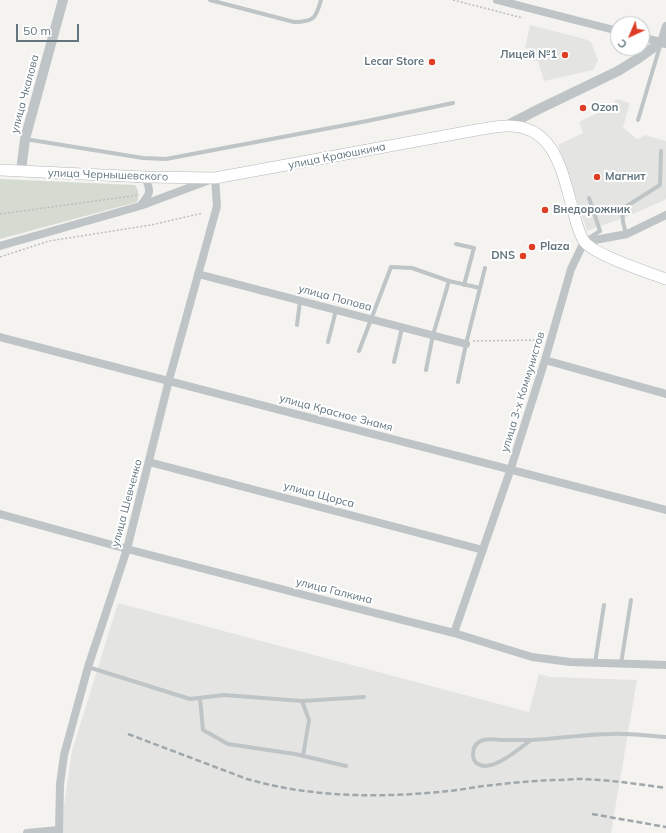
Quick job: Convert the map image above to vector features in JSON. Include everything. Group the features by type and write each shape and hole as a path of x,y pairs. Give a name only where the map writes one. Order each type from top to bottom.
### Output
{"main road":[{"name":"улица Краюшкина","path":"216,178 474,130 506,126"},
{"path":"506,126 522,127 530,130 544,140 553,151 562,170 577,225 584,242 594,250 609,257 666,279"},
{"name":"улица Чернышевского","path":"0,170 145,177 216,178"}],"street":[{"name":"улица Чкалова","path":"20,171 25,139 63,0"},
{"path":"497,0 610,29"},
{"path":"650,39 664,42 666,26"},
{"name":"улица Краюшкина","path":"506,126 618,71 664,42"},
{"path":"140,206 149,194 149,187 145,177"},
{"name":"улица Краюшкина","path":"0,246 140,206 216,178"},
{"name":"улица Шевченко","path":"59,831 60,784 64,755 88,667 127,549 169,380 217,206 216,178"},
{"path":"584,242 627,234 666,215"},
{"name":"улица 3-х Коммунистов","path":"454,632 510,471 545,360 571,269 584,242"},
{"name":"улица Попова","path":"198,274 466,344"},
{"name":"улица Красное Знамя","path":"0,337 169,380 510,471 666,510"},
{"path":"545,360 666,394"},
{"name":"улица Щорса","path":"149,462 483,550"},
{"name":"улица Галкина","path":"0,514 127,549 454,632 532,656 570,662 666,665"},
{"path":"27,833 59,831"}],"lane":[{"path":"210,0 294,22 306,22 313,18 317,12 321,0"},
{"path":"638,120 664,42"},
{"path":"25,139 142,158 166,159 453,103"},
{"path":"627,234 623,222 622,209 660,185 661,152"},
{"path":"584,242 600,232 589,198"},
{"path":"456,244 474,248 464,285"},
{"path":"359,352 391,267 412,268 449,281 480,288"},
{"path":"458,382 485,268"},
{"path":"426,370 433,335 449,281"},
{"path":"296,325 300,300"},
{"path":"328,342 336,310"},
{"path":"394,362 402,327"},
{"path":"621,664 631,600"},
{"path":"595,663 604,605"},
{"path":"88,667 190,699 224,695 302,701 364,697"},
{"path":"200,698 203,730 228,744 303,756 346,766"},
{"path":"302,701 309,720 303,756"},
{"path":"531,740 492,765 479,765 473,758 474,748 479,742 491,739 531,740 611,734 666,737"}],"path":[{"path":"453,0 523,18"},
{"path":"0,214 149,194"},
{"path":"0,257 49,241 150,225 203,213"},
{"path":"466,344 475,340 551,340"}],"shaded area":[{"name":"Лицей №1","path":"530,25 585,39 591,42 598,60 593,70 544,81 538,61 533,61 533,50 525,48"},
{"path":"617,99 630,103 623,127 635,138 639,139 645,135 666,141 666,197 665,200 628,216 587,231 558,145 583,133 579,122 614,105 615,100"},
{"path":"0,179 135,185 138,191 138,197 137,202 0,239"},
{"path":"118,603 529,712 539,674 550,677 637,680 611,833 60,833 72,751"}],"railway":[{"path":"128,734 247,779 297,790 322,793 348,795 398,795 454,791 480,786 520,782 579,779 614,781 666,788"},
{"path":"592,814 666,827"}],"place":[{"name":"Лицей №1","path":"565,55"},
{"name":"Lecar Store","path":"432,62"},
{"name":"Ozon","path":"583,108"},
{"name":"Магнит","path":"597,177"},
{"name":"Внедорожник","path":"545,210"},
{"name":"Plaza","path":"532,247"},
{"name":"DNS","path":"523,256"}]}
